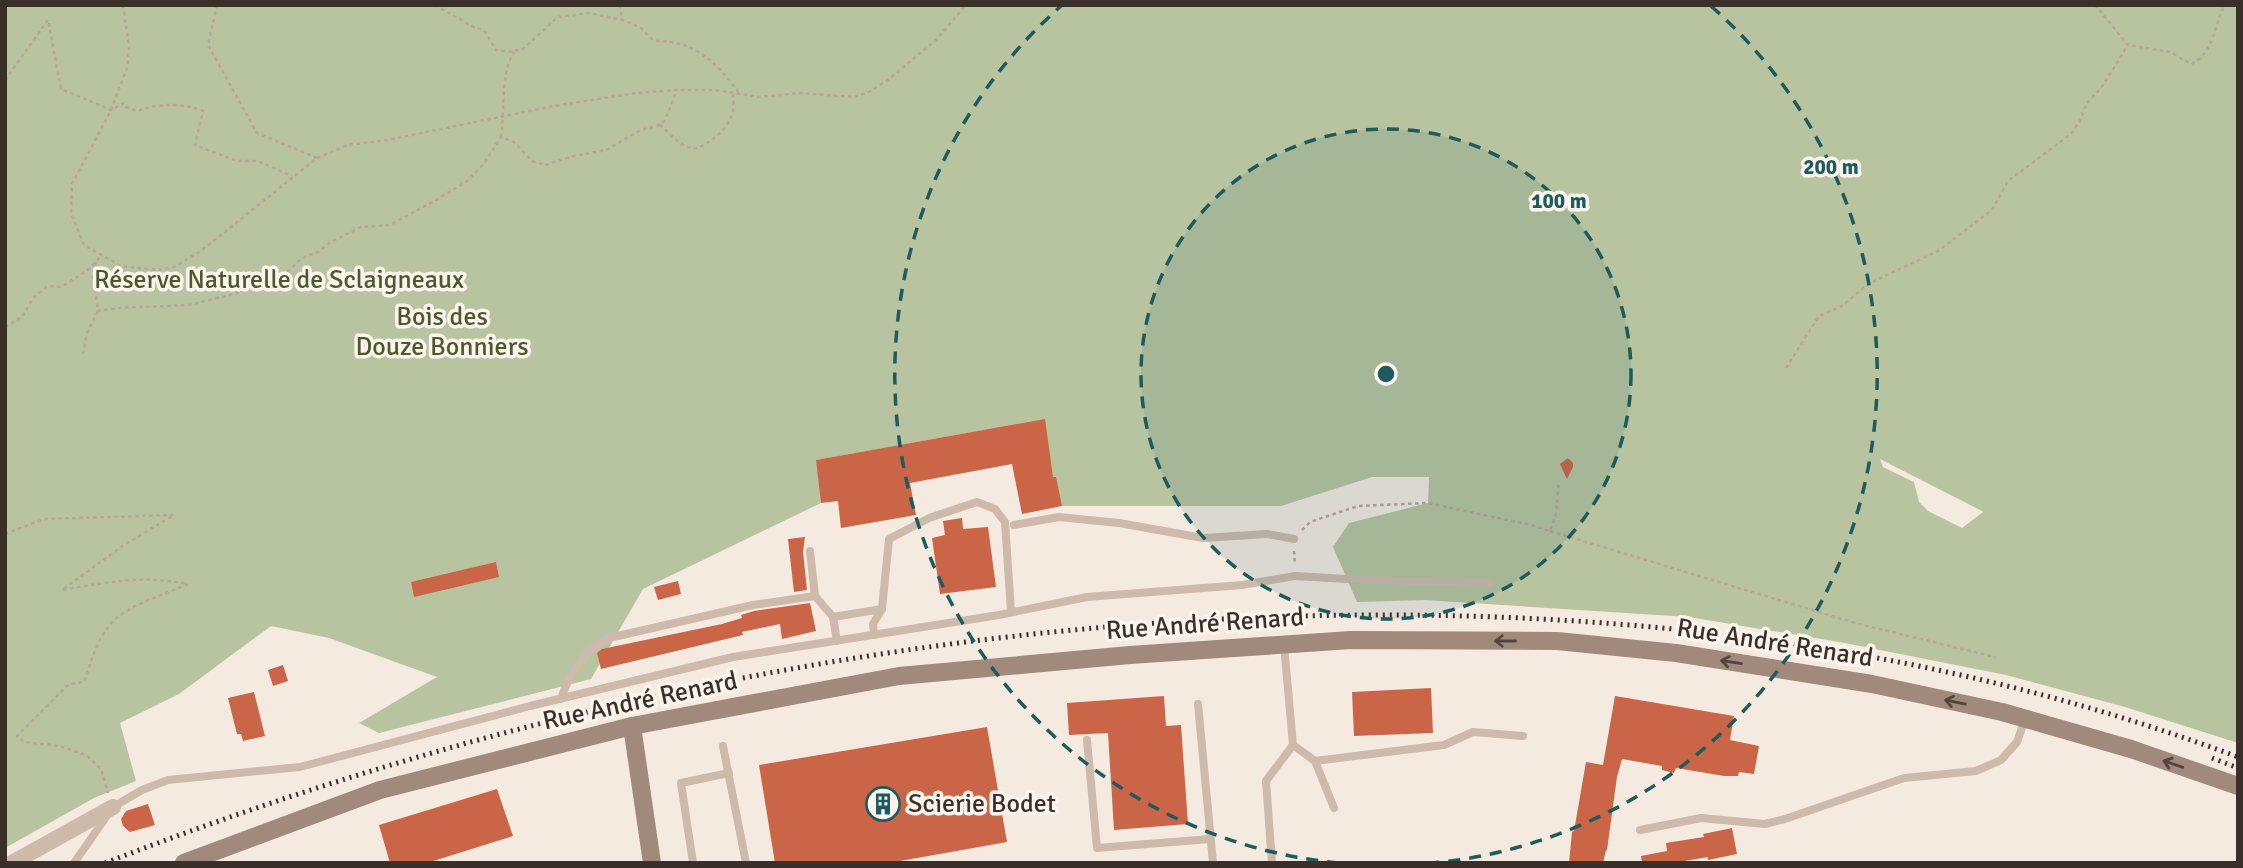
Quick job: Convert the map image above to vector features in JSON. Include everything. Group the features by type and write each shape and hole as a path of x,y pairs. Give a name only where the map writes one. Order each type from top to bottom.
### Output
{"street":[{"name":"Rue André Renard","path":"184,863 380,790 632,726 899,676 1130,654 1351,640 1557,640 1676,653 1872,684 2025,719 2131,749 2238,786"},
{"path":"632,726 652,863"},
{"path":"12,863 113,807"}],"lane":[{"path":"874,635 873,624 882,609 889,539 929,518 977,502 995,509 1005,522 1011,612"},
{"path":"1014,524 1059,517 1119,523 1203,538 1267,534 1294,539"},
{"path":"810,551 815,596 833,617 837,640"},
{"path":"74,863 113,807 142,790 168,780 300,767 733,657 1087,597 1242,585 1295,576 1490,583"},
{"path":"561,699 580,662 595,644 609,638 752,605 815,596"},
{"path":"833,617 882,609"},
{"path":"1272,863 1266,781 1293,745 1284,645"},
{"path":"1198,704 1213,863"},
{"path":"1640,830 1701,818 1765,824 1904,778 1976,771 2001,760 2017,742 2025,719"},
{"path":"1315,761 1444,745 1473,732 1523,736"},
{"path":"1087,740 1097,848 1210,839"},
{"path":"1293,745 1315,761 1335,808"},
{"path":"723,746 746,863"},
{"path":"693,863 681,783 729,773"}],"path":[{"path":"123,5 129,47 127,68 111,110 72,184 71,213 83,245 121,266 143,270 174,267 201,251 292,176 317,158 348,145 387,140 554,106 677,90 715,90 759,97 801,93 854,97 869,92 889,79 936,40 966,5"},
{"path":"218,5 208,45 257,133 317,158"},
{"path":"435,5 475,28 484,30 496,50 523,49 558,17 589,13 622,20 640,27 654,41 672,41 704,54 723,71 740,94"},
{"path":"620,5 622,20"},
{"path":"2095,5 2129,46 2170,52 2191,64 2199,60 2212,43 2225,5"},
{"path":"5,79 48,20 61,89 111,110"},
{"path":"1786,368 1819,316 1842,306 1868,284 1938,251 1993,210 2008,181 2071,134 2087,103 2101,88 2129,46"},
{"path":"98,311 117,307 188,305 238,293 288,271 302,258 318,252 329,243 361,227 390,225 466,182 483,165 500,137 506,74 509,60 515,51"},
{"path":"500,137 514,142 532,161 545,165 606,150 640,130 660,125 665,120 677,90"},
{"path":"660,125 681,144 693,149 708,145 718,135 733,110 733,93"},
{"path":"111,110 124,103 126,107 138,111 152,105 195,107 203,111 195,145 237,161 258,161 292,176"},
{"path":"5,327 22,317 34,297 48,286 61,287 88,270 101,257"},
{"path":"83,355 87,333 98,311 93,276 96,262"},
{"path":"1550,531 1556,514 1559,481"},
{"path":"1295,576 1294,539 1310,522 1358,506 1428,503 1531,524 1855,623 1996,657"},
{"path":"5,534 44,519 174,515 124,545 62,590 128,579 160,579 188,584 131,609 110,623 94,653 84,682 69,684 17,736 24,742 60,746 86,755 101,769 113,807"}],"green space":[{"name":"Bois des Douze Bonniers","path":"5,5 2238,5 2238,743 2125,707 2006,675 1845,643 1689,617 1425,600 1357,602 1333,547 1349,523 1428,503 1429,477 1372,477 1281,506 1062,506 984,430 817,460 821,503 643,589 591,679 379,733 359,723 437,677 329,638 271,626 179,694 120,723 136,781 94,798 5,848","holes":["1880,459 1983,512 1962,528 1928,511 1919,502 1914,482 1883,467"]}],"building":[{"path":"1045,419 1053,477 1056,477 1062,506 1022,514 1012,464 910,483 916,515 841,528 838,501 821,503 816,460"},
{"path":"1568,458 1573,467 1567,479 1560,464"},
{"path":"962,518 963,529 988,527 996,587 940,594 932,538 945,535 943,521"},
{"path":"805,537 803,552 807,590 794,592 788,539"},
{"path":"496,562 499,577 414,597 411,582"},
{"path":"678,581 681,594 658,600 654,587"},
{"path":"810,603 816,631 782,639 780,624 601,669 597,653 602,649 722,624 754,611"},
{"path":"283,665 288,681 273,686 268,670"},
{"path":"1431,688 1433,733 1354,736 1352,692"},
{"path":"254,692 265,736 243,741 241,734 237,734 228,698"},
{"path":"1164,696 1166,726 1181,725 1188,824 1114,830 1108,733 1069,735 1067,703"},
{"path":"1615,696 1734,716 1730,740 1759,746 1754,774 1739,772 1738,776 1724,776 1676,768 1674,773 1662,770 1662,766 1622,759 1603,863 1569,863 1572,832 1586,762 1603,765"},
{"name":"Scierie Bodet","path":"987,727 1007,842 889,863 775,863 759,765"},
{"path":"497,789 513,836 427,863 390,863 379,825"},
{"path":"148,804 155,825 130,832 123,826 121,819 126,811"},
{"path":"1732,828 1737,854 1708,860 1708,857 1673,863 1642,863 1641,856 1667,851 1666,843 1704,837 1703,834"}],"railway":[{"path":"105,863 250,810 396,764 544,723 693,688 843,660 995,638 1148,624 1301,616 1420,615 1539,619 1658,628 1776,642 1894,661 2010,687 2125,718 2238,757"},
{"path":"2212,758 2238,768"}],"place":[{"name":"Scierie Bodet","path":"883,804"}],"park label":[{"name":"Réserve Naturelle de Sclaigneaux","path":"279,280"}]}
